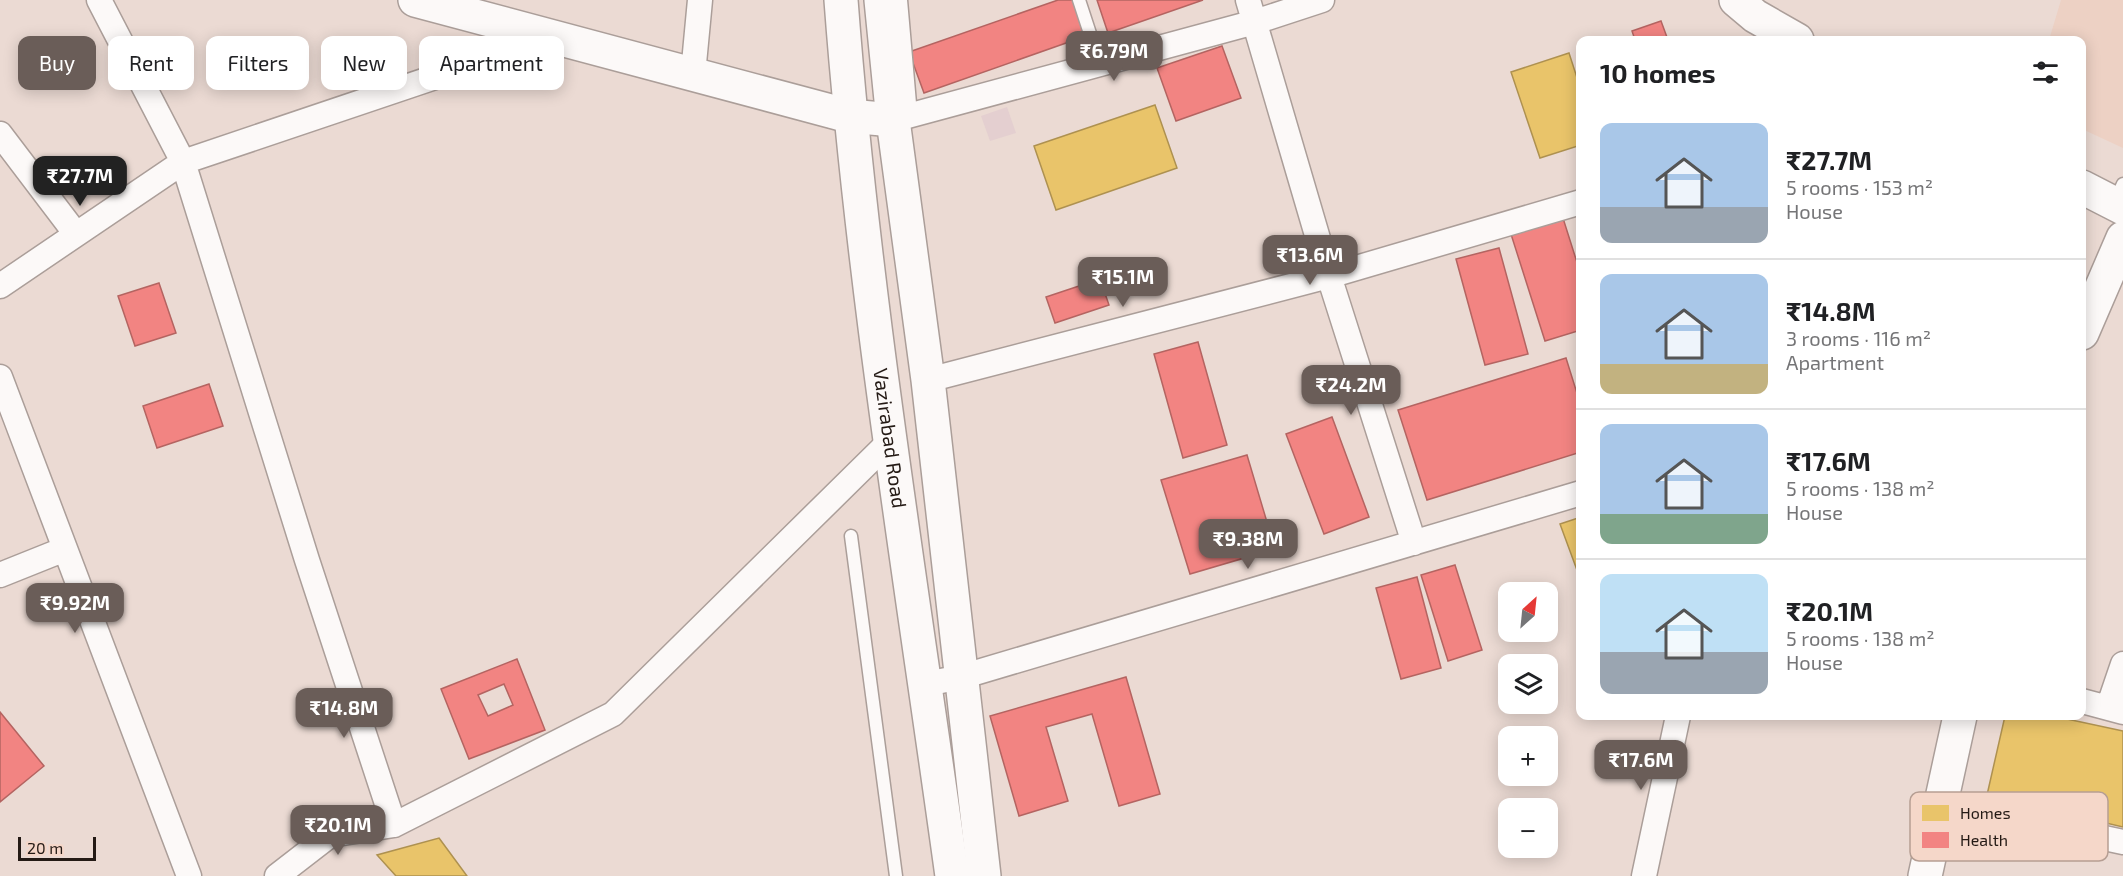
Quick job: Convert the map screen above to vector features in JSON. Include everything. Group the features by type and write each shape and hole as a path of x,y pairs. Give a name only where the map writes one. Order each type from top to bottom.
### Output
{"main road":[{"path":"415,0 550,36"},
{"name":"Vazirabad Road","path":"841,0 849,116 891,440 952,876"},
{"name":"Vazirabad Road","path":"881,0 902,118 913,260 984,876"},
{"path":"1736,0 1755,16 1790,36"},
{"path":"564,40 849,116 902,118"},
{"path":"2086,188 2120,198"},
{"path":"2086,324 2123,238"},
{"path":"869,266 913,260"},
{"path":"1943,792 1956,720"},
{"path":"1924,876 1927,861"}],"street":[{"path":"99,0 183,162 307,560 394,825"},
{"path":"693,74 700,0"},
{"path":"902,118 1101,64 1251,11 1322,0"},
{"path":"1251,11 1329,276 1414,543"},
{"path":"0,286 183,162 419,82"},
{"path":"0,134 76,234"},
{"path":"928,380 1329,276 1576,203"},
{"path":"0,377 189,876"},
{"path":"277,876 330,835 394,825 613,714 891,440"},
{"path":"926,684 961,677 1576,494"},
{"path":"0,575 65,549"},
{"path":"2086,702 2115,710 2123,664"},
{"path":"1644,876 1677,720"},
{"path":"2108,839 2123,842"}],"lane":[{"path":"901,0 902,118"},
{"path":"1079,0 1101,64"},
{"path":"851,536 896,876"}],"shaded area":[{"path":"2061,0 2123,0 2123,148 2086,131 2086,36 2050,36"},
{"path":"1007,107 1016,133 990,141 981,116"}],"building: Homes":[{"path":"1569,53 1576,75 1576,147 1540,158 1511,72"},
{"path":"1155,105 1177,168 1056,210 1034,146"},
{"path":"1576,519 1576,567 1560,524"},
{"path":"2004,720 2072,720 2123,731 2123,827 2108,823 2108,792 1988,792"},
{"path":"439,838 467,876 396,876 377,855"}],"building: Health":[{"path":"1058,0 1073,0 1086,36 924,93 909,52"},
{"path":"1097,0 1203,0 1108,33"},
{"path":"1661,21 1667,36 1634,36 1632,31"},
{"path":"1222,46 1241,98 1176,121 1157,68"},
{"path":"1562,215 1576,259 1576,332 1545,341 1510,231"},
{"path":"1499,248 1528,354 1485,365 1456,259"},
{"path":"1100,279 1109,305 1055,323 1046,297"},
{"path":"159,283 176,333 135,346 118,296"},
{"path":"1198,342 1227,445 1183,458 1154,354"},
{"path":"1566,358 1576,390 1576,454 1427,500 1398,410"},
{"path":"209,384 223,426 157,448 143,406"},
{"path":"1332,417 1369,517 1324,534 1286,434"},
{"path":"1247,455 1275,549 1190,574 1161,480"},
{"path":"1455,565 1482,650 1448,661 1421,575"},
{"path":"1417,577 1441,668 1401,679 1376,588"},
{"path":"517,659 545,730 469,759 441,689","holes":["504,684 513,705 488,716 478,695"]},
{"path":"1126,677 1160,794 1119,806 1092,714 1046,727 1068,801 1019,816 990,716"},
{"path":"0,712 44,766 0,802"}]}
